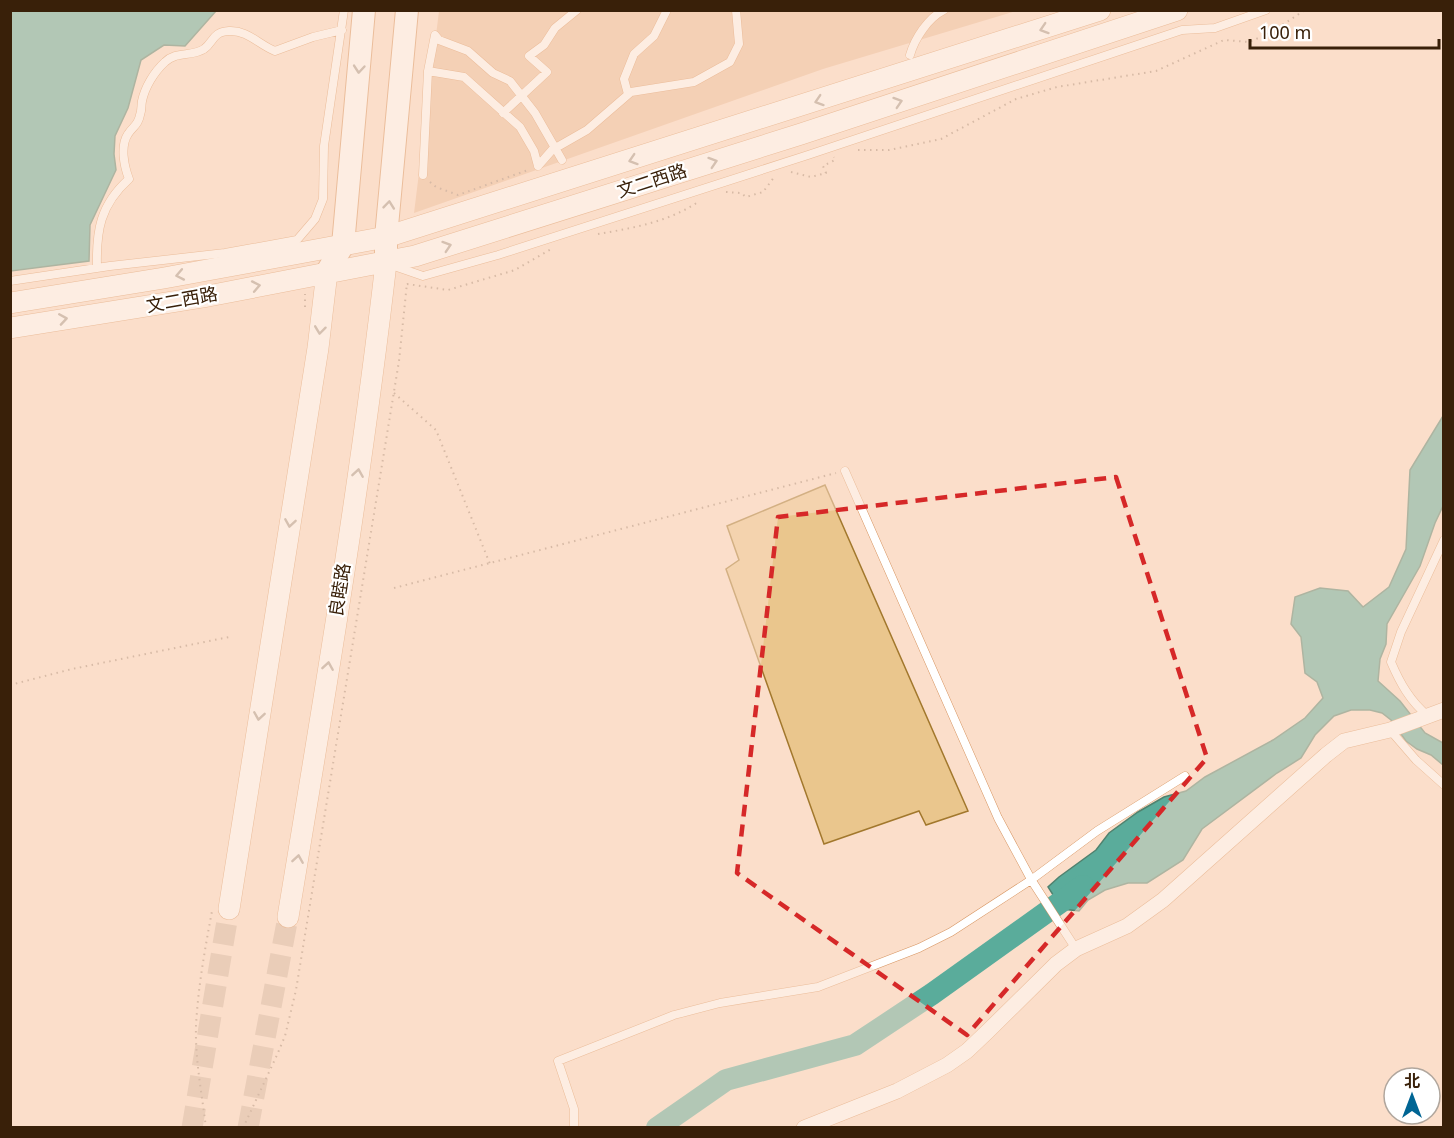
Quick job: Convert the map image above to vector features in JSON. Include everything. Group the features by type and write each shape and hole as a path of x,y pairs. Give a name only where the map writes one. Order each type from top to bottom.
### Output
{"main road":[{"path":"229,909 318,348 327,272 343,245 364,10"},
{"path":"386,263 386,237 406,10"},
{"name":"文二西路","path":"10,303 386,237 1100,10"},
{"name":"文二西路","path":"10,328 203,297 416,256 801,134 1178,10"},
{"name":"良睦路","path":"288,916 376,354 386,263"}],"street":[{"path":"804,1128 897,1091 947,1065 967,1051 1056,964 1076,949 1127,926 1163,900 1344,741 1390,730 1443,710"}],"lane":[{"path":"10,281 225,253 297,240 315,219 323,199 324,146 344,10"},
{"path":"503,113 547,72 529,56 544,45 555,28 578,10"},
{"path":"628,94 624,79 634,54 654,36 667,10"},
{"path":"538,166 555,148 587,130 631,92 694,82 730,62 739,44 736,10"},
{"path":"386,263 423,276 498,255 808,155 1182,30 1215,28 1266,10"},
{"path":"910,55 913,45 923,30 937,14 943,11"},
{"path":"97,268 96,240 99,222 109,202 129,179 125,167 124,150 128,134 137,126 148,82 165,62 177,54 188,54 205,49 214,36 228,31 248,35 275,51 313,37 342,30"},
{"path":"423,175 428,71 435,35 439,40 468,51 493,73 510,81 535,113 562,160"},
{"path":"428,71 464,77 519,127 534,151 538,166"},
{"path":"845,471 998,818 1031,881 1076,949"},
{"path":"1426,717 1415,705 1391,662 1401,632 1443,540"},
{"path":"1390,730 1416,760 1443,784"},
{"path":"574,1128 574,1109 558,1061 674,1015 720,1003 818,987 877,966 951,932 1031,881 1097,831 1185,776"}],"path":[{"path":"850,151 889,150 941,139 1016,99 1057,87 1156,71 1224,40 1249,42 1270,33 1305,10"},
{"path":"784,172 811,177 826,173 823,166 835,160 831,152"},
{"path":"423,175 436,187 458,195 538,166"},
{"path":"723,189 729,193 741,193 746,197 754,195 763,192 777,173"},
{"path":"593,235 630,229 665,219 700,200"},
{"path":"406,284 448,290 515,270 557,246"},
{"path":"393,392 436,430 490,564"},
{"path":"394,588 845,471"},
{"path":"10,685 72,669 230,637"}],"highlighted area":[{"path":"1116,477 1207,758 967,1035 737,873 778,517"}],"shaded area":[{"path":"439,11 1016,11 823,69 414,213"}],"water":[{"path":"10,11 216,11 185,46 164,45 141,60 128,108 115,136 116,170 90,225 89,261 11,271"},
{"path":"1443,416 1443,506 1420,566 1387,624 1386,644 1380,659 1378,681 1400,701 1425,733 1443,743 1443,765 1431,755 1406,741 1391,720 1382,713 1370,710 1351,710 1334,716 1315,735 1301,758 1202,829 1183,860 1147,883 1128,883 1105,890 1088,900 1079,911 1062,909 1048,887 1096,850 1109,833 1164,797 1186,791 1205,777 1273,740 1305,718 1323,698 1317,682 1305,673 1301,637 1291,624 1295,597 1320,588 1348,591 1363,607 1389,587 1406,549 1410,470"}],"building":[{"path":"825,485 968,811 926,825 919,811 824,844 726,569 739,560 727,526"}],"waterway":[{"path":"657,1128 726,1080 855,1045 932,994 1083,886"}],"tunnel":[{"path":"192,1128 229,909"},
{"path":"248,1128 288,917"}]}
